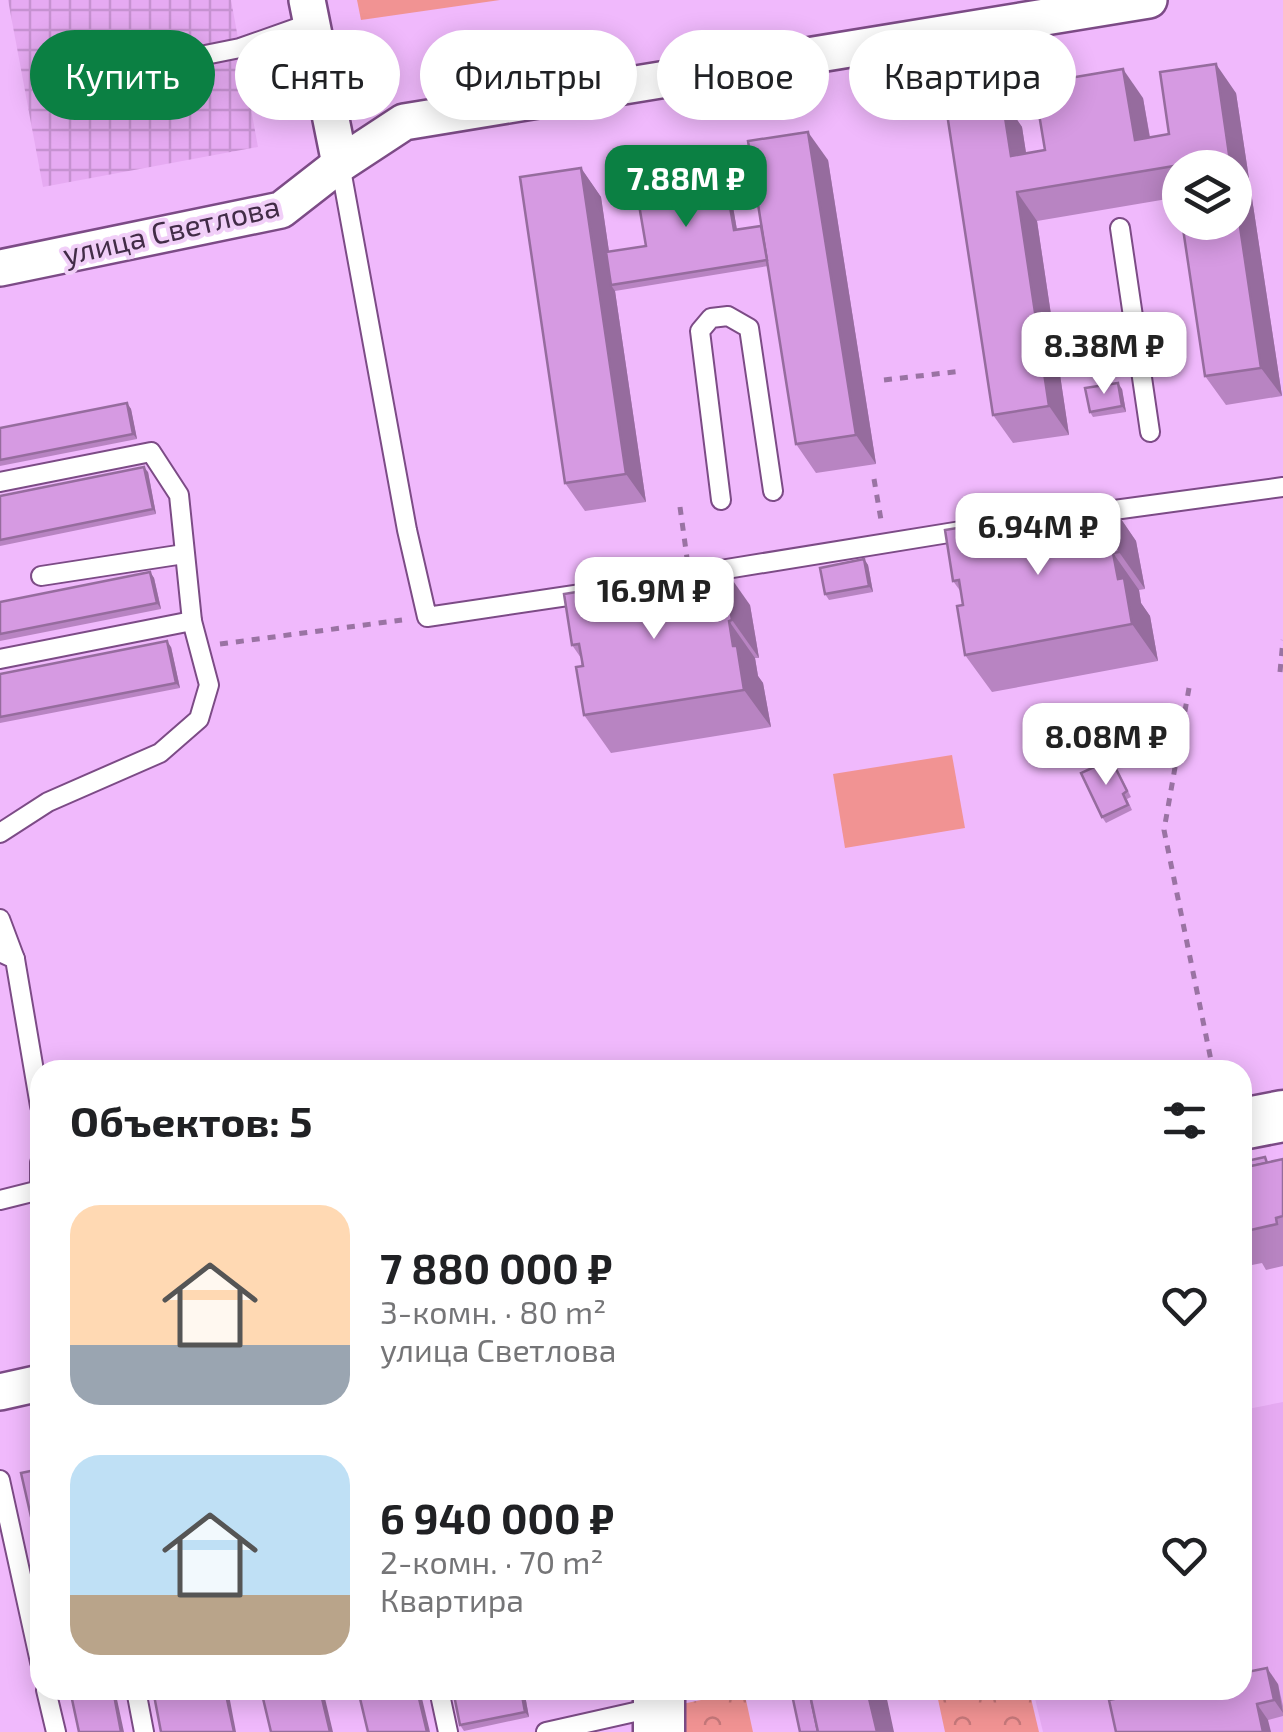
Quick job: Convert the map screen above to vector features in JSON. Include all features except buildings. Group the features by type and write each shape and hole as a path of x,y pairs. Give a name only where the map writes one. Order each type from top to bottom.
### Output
{"street":[{"name":"улица Светлова","path":"0,268 281,210 340,164 404,122 1149,0"},
{"path":"309,12 340,164"},
{"path":"1252,1122 1283,1116"},
{"path":"0,1392 30,1386"}],"lane":[{"path":"215,53 240,48 309,12"},
{"path":"340,164 426,617 612,589"},
{"path":"1120,228 1150,432"},
{"path":"721,500 700,331 711,318 728,316 748,328 773,492"},
{"path":"0,482 151,452 179,495 192,621 209,686 199,719 160,753 48,802 0,832"},
{"path":"1066,517 1283,488"},
{"path":"689,575 987,527"},
{"path":"42,576 184,554"},
{"path":"0,658 192,621"},
{"path":"0,919 30,1061"},
{"path":"0,1200 30,1194"},
{"path":"0,1480 30,1616"},
{"path":"48,1700 56,1732"},
{"path":"138,1700 144,1732"},
{"path":"441,1700 448,1732"},
{"path":"546,1732 659,1710"}],"path":[{"path":"884,380 962,371"},
{"path":"874,479 885,542"},
{"path":"680,506 689,575"},
{"path":"197,647 426,617"},
{"path":"1280,672 1283,640"},
{"path":"1189,688 1164,830 1211,1060"}],"shaded area":[{"path":"8,0 231,0 237,30 235,120 253,120 258,147 43,187 30,120 215,120 215,30 30,30 30,118"},
{"path":"1283,1402 1283,1732 1043,1732 1035,1700 1252,1700 1252,1408"}],"green space":[{"path":"357,0 500,0 361,20"},
{"path":"952,755 965,828 845,848 833,774"},
{"path":"746,1700 753,1732 681,1732 682,1704"},
{"path":"938,1700 1031,1700 1039,1732 945,1732"}]}
